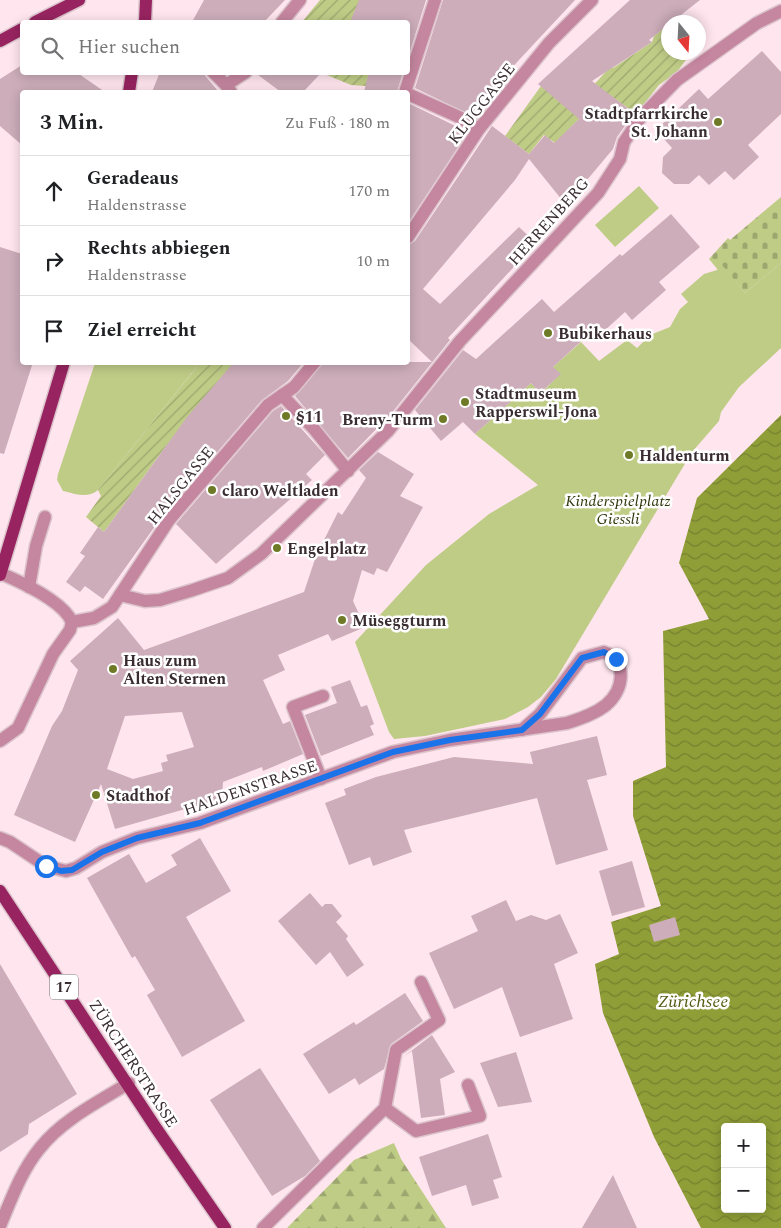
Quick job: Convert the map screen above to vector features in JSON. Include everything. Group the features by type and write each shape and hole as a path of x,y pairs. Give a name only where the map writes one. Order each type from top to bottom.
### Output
{"main road":[{"path":"39,20 79,0"},
{"path":"145,20 146,0"},
{"path":"0,41 20,30"},
{"path":"129,90 132,75"},
{"path":"0,574 63,365"},
{"name":"ZÜRCHERSTRASSE","path":"0,891 156,1128 226,1228"}],"street":[{"path":"284,20 300,0"},
{"path":"407,90 436,0"},
{"name":"KLUGGASSE","path":"410,234 479,129 549,43 592,0"},
{"name":"HERRENBERG","path":"348,471 388,431 485,313 598,193 620,159 624,142 647,111 677,80 757,23 781,11"},
{"path":"216,75 229,89 243,75"},
{"path":"410,95 460,116 479,129"},
{"name":"HALSGASSE","path":"72,622 94,618 112,607 170,520 268,405 294,387 312,365"},
{"path":"120,595 145,601 160,600 228,578 261,554 348,471 314,429 282,395"},
{"path":"29,587 36,546 45,517"},
{"path":"0,574 29,587 54,602 69,615 72,622 70,630 49,660 18,728 0,741"},
{"name":"HALDENSTRASSE","path":"0,838 10,842 46,866 66,871 76,868 102,852 137,838 200,823 393,752 450,740 522,730 567,723 593,713 607,704 622,682 620,666 616,659 604,652 582,658 540,714 522,730"},
{"path":"321,779 293,707 323,696"},
{"path":"263,1228 385,1108 396,1050 439,1020 421,982"},
{"path":"0,1226 18,1184 42,1145 59,1129 128,1083"},
{"path":"385,1108 416,1131 468,1121 480,1116 468,1085"}],"green space":[{"path":"320,0 366,0 356,20 304,20"},
{"path":"661,30 661,60 686,60 677,72 659,85 636,114 611,96 584,114 555,143 544,135 529,154 505,136 541,86 578,102 611,66 613,68 652,42 654,36"},
{"path":"327,75 369,75 366,86 351,85"},
{"path":"639,186 659,208 615,247 595,225"},
{"path":"781,197 781,263 745,293 722,266 718,270 709,259 728,238 730,240"},
{"name":"Kinderspielplatz Giessli","path":"781,263 781,348 739,387 721,412 719,421 692,452 556,679 541,697 528,707 505,719 425,736 394,739 389,732 355,642 426,565 489,514 538,485 475,434 531,383 541,393 558,376 553,367 581,342 599,361 627,340 637,348 650,335 670,327 680,309 688,302 681,294 704,274 717,270 722,265 745,293"},
{"path":"94,365 198,365 98,490 86,495 63,491 57,480"},
{"path":"198,365 232,365 166,446 104,532 86,517 101,496 98,490"},
{"path":"394,1143 401,1159 446,1228 287,1228 354,1160"}],"water":[{"name":"Zürichsee","path":"781,415 781,1228 701,1228 654,1137 603,1013 595,964 619,954 611,922 661,906 633,816 633,781 666,767 663,631 709,619 679,563 697,498"}],"building":[{"path":"204,0 285,0 266,20 193,20"},
{"path":"359,0 426,0 410,52 410,20 351,20"},
{"path":"443,0 575,0 477,105 483,111 477,118 415,88"},
{"path":"630,0 700,0 681,15 661,15 661,31 649,40 652,42 592,81 634,113 617,137 613,149 566,205 529,159 515,180 423,289 440,304 519,227 536,243 448,338 450,340 391,414 348,458 295,396 321,365 410,365 410,362 432,362 410,341 410,244 415,241 492,126 529,154 545,135 554,143 579,119 538,84"},
{"name":"Stadtpfarrkirche St. Johann","path":"762,51 781,72 781,114 748,145 759,157 734,180 725,171 709,185 699,175 689,184 674,184 662,173 663,157 672,148 656,130 699,89 708,99"},
{"path":"20,66 20,75 80,75 102,90 20,90 20,143 0,126 0,79"},
{"path":"159,75 205,75 217,90 153,90"},
{"path":"258,75 319,75 305,90 278,90"},
{"path":"368,75 402,75 398,90 364,90"},
{"path":"410,104 468,132 410,220"},
{"path":"671,214 700,247 659,282 666,290 632,320 625,312 604,331 599,325 553,367 561,374 540,393 531,383 475,434 463,422 441,441 415,410 463,350 476,359 542,299 554,312 620,254 622,256"},
{"path":"0,247 20,253 20,365 32,365 4,454 0,453"},
{"path":"231,365 301,365 288,381 262,400 163,515 103,599 85,586 80,592 66,582 85,556 80,553 98,527 104,532 187,417"},
{"path":"281,406 325,455 306,474 312,480 216,564 176,524 273,411"},
{"path":"378,452 414,474 400,496 423,507 387,572 377,568 374,575 362,570 353,601 365,627 332,641 328,634 278,655 285,670 263,680 283,724 290,721 303,754 263,771 262,767 223,782 222,795 217,800 115,829 101,784 75,842 14,815 52,726 62,711 78,670 70,661 118,618 144,650 304,592 316,556 338,512 342,515 366,478 359,470","holes":["182,712 194,747 166,755 168,761 161,763 163,771 133,779 107,769 125,716"]},
{"path":"350,680 361,707 367,705 374,724 370,726 374,735 321,756 305,715 337,703 331,687"},
{"path":"597,736 607,775 587,780 608,850 556,865 537,798 404,830 412,852 373,866 370,857 349,865 325,803 346,795 344,789 376,777 454,757 533,764 530,752"},
{"path":"200,838 231,891 186,917 245,1021 182,1057 147,995 155,990 135,956 132,958 87,878 129,854 146,883 177,865 171,855"},
{"path":"632,861 645,907 612,916 599,871"},
{"path":"310,893 322,907 325,904 332,904 342,916 336,922 348,936 346,939 364,965 347,977 330,952 316,965 278,921"},
{"path":"506,900 516,921 531,915 546,920 560,914 578,953 554,964 573,1019 520,1037 502,987 454,1009 429,953 478,931 471,916"},
{"path":"675,917 680,935 654,942 649,925"},
{"path":"0,964 77,1094 29,1124 28,1134 0,1152"},
{"path":"405,993 423,1021 391,1044 384,1069 359,1085 355,1078 329,1094 303,1054 354,1022 356,1025"},
{"path":"432,1035 455,1072 440,1079 445,1115 421,1118 412,1051 403,1057"},
{"path":"516,1052 532,1102 498,1107 480,1063"},
{"path":"260,1068 320,1161 305,1176 272,1196 210,1100"},
{"path":"488,1134 502,1177 493,1180 499,1198 472,1206 466,1185 432,1196 419,1157"},
{"path":"613,1175 637,1228 582,1228"}],"place":[{"name":"Stadtpfarrkirche St. Johann","path":"718,122"},
{"name":"Bubikerhaus","path":"548,333"},
{"name":"Stadtmuseum Rapperswil-Jona","path":"465,402"},
{"name":"§11","path":"286,416"},
{"name":"Breny-Turm","path":"443,419"},
{"name":"Haldenturm","path":"629,455"},
{"name":"claro Weltladen","path":"212,490"},
{"name":"Engelplatz","path":"277,548"},
{"name":"Müseggturm","path":"342,620"},
{"name":"Haus zum Alten Sternen","path":"113,669"},
{"name":"Stadthof","path":"96,795"}],"route":[{"path":"46,866 61,871 72,870 102,852 137,838 200,823 256,804 393,752 450,740 522,730 540,714 582,658 604,652 616,659"}]}
